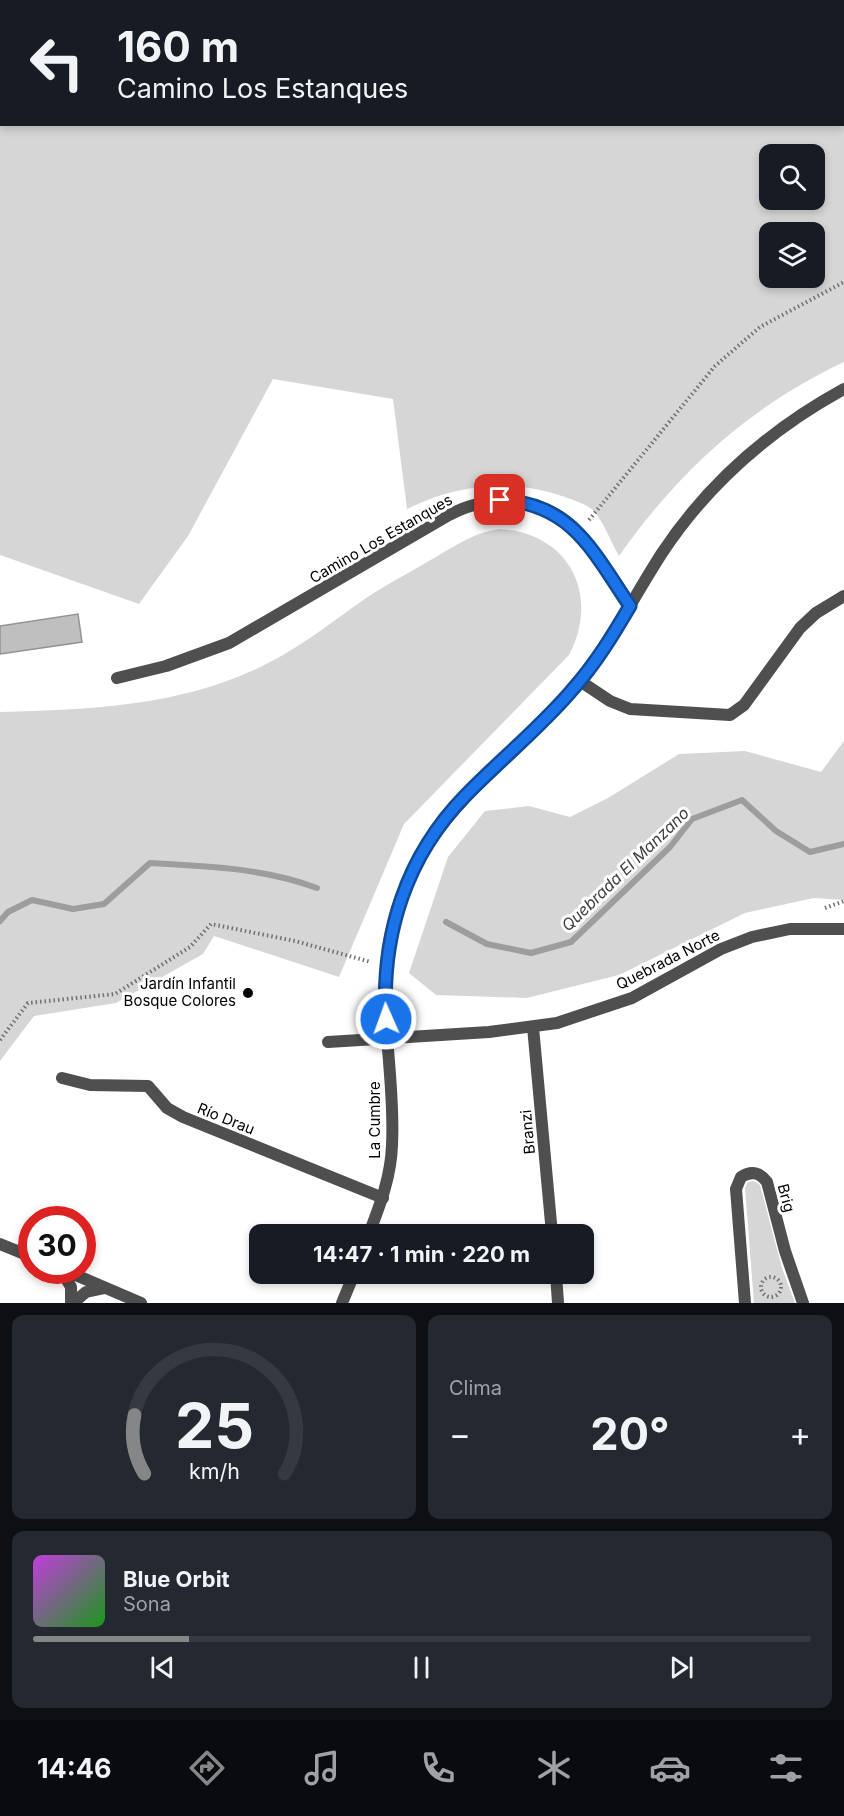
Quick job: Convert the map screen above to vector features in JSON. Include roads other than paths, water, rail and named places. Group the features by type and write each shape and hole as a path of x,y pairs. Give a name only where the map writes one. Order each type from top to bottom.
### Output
{"street":[{"name":"La Cumbre","path":"373,1224 383,1198 390,1169 393,1137 387,1039 386,966 392,928 403,892 431,837 466,795 580,681 612,638 675,534 722,478 787,423 844,389"},
{"name":"Camino Los Estanques","path":"117,678 166,666 229,643 447,516 473,505 500,500 528,503 553,513 579,532 630,606"},
{"path":"580,681 610,701 630,710 730,715 744,705 807,621 844,596"},
{"name":"Quebrada Norte","path":"328,1042 533,1027 583,1016 632,998 721,949 752,937 790,929 844,930"},
{"name":"Branzi","path":"533,1027 551,1224"},
{"name":"Río Drau","path":"62,1078 90,1085 148,1086 167,1108 183,1117 383,1198"},
{"name":"Brig","path":"745,1303 736,1189 741,1177 751,1172 760,1175 767,1182 777,1224 802,1303"},
{"path":"0,1244 18,1251"},
{"path":"69,1284 72,1303"},
{"path":"96,1284 141,1303"},
{"path":"342,1303 350,1284"},
{"path":"557,1284 558,1303"},
{"path":"72,1303 86,1292 106,1288"}],"waterway":[{"name":"Quebrada El Manzano","path":"446,922 487,944 531,953 571,942 670,847 692,819 742,800 776,831 810,852 844,844"},
{"name":"Quebrada El Manzano","path":"0,921 8,912 32,900 73,909 104,904 150,863 255,872 317,888"}],"place":[{"name":"Jardín Infantil Bosque Colores","path":"248,993"}]}
